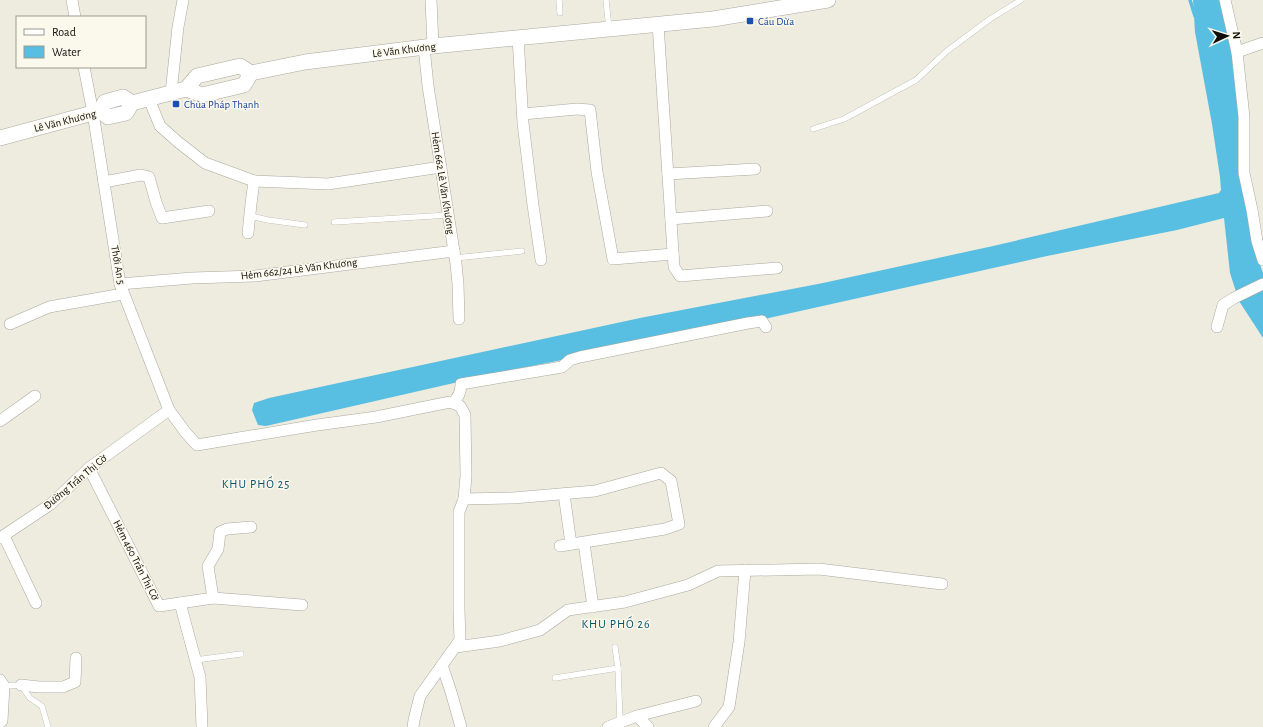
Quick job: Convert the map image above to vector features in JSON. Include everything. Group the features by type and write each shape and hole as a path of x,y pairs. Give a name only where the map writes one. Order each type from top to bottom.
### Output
{"main road":[{"name":"Lê Văn Khương","path":"0,138 96,112 104,102 123,97 132,103 186,89 202,95 244,85 250,73 305,62 429,46 713,19 828,0"}],"street":[{"path":"72,0 75,16"},
{"path":"171,93 178,27 183,0"},
{"name":"Hẻm 662 Lê Văn Khương","path":"432,0 428,86 449,215 458,284 459,318"},
{"path":"1225,0 1237,52 1244,117 1244,173 1257,241 1263,260"},
{"path":"658,24 674,267 680,276 777,268"},
{"path":"518,37 523,114 532,205 541,260"},
{"path":"1237,52 1263,43"},
{"name":"Thới An 5","path":"84,68 96,112 104,182 122,289 169,410 186,434 197,445 317,425 376,417 450,402 453,403"},
{"path":"149,98 160,126 178,142 206,163 254,181 328,184 441,167"},
{"path":"523,114 577,108 590,110 597,172 613,259 673,254"},
{"path":"668,174 755,169"},
{"path":"104,182 141,175 149,177 162,218 210,211"},
{"path":"248,233 254,181"},
{"path":"671,219 767,211"},
{"name":"Hẻm 662/24 Lê Văn Khương","path":"10,324 49,307 122,289 192,278 255,276 454,254"},
{"path":"1217,327 1223,305 1263,284"},
{"path":"413,727 420,696 460,640 458,603 459,512 464,499 466,476 465,415 460,406 453,403 461,391 461,384 562,367 570,360 580,357 748,323 762,321 766,327"},
{"path":"0,421 35,396"},
{"name":"Đường Trần Thị Cờ","path":"2,537 51,504 89,468 169,410"},
{"name":"Hẻm 460 Trần Thị Cờ","path":"89,468 159,606 180,604"},
{"path":"464,499 513,498 595,491 661,473 670,481 679,524 665,529 565,545 564,494"},
{"path":"213,598 212,581 208,566 218,549 220,532 227,529 251,527"},
{"path":"2,537 36,603"},
{"path":"584,543 593,607"},
{"path":"456,647 500,640 540,630 568,610 625,602 688,585 718,571 819,569 942,584"},
{"path":"714,727 729,707 738,649 745,570"},
{"path":"202,727 200,677 180,604 213,598 302,605"},
{"path":"21,685 63,687 75,682 76,658"},
{"path":"442,665 461,727"},
{"path":"0,722 2,721 2,683"},
{"path":"608,727 637,716 696,701"},
{"path":"637,716 648,727"}],"lane":[{"path":"559,0 560,13"},
{"path":"606,0 609,29"},
{"path":"813,129 844,119 916,80 946,51 990,19 1021,0"},
{"path":"334,222 449,215"},
{"path":"250,216 268,220 305,224"},
{"path":"454,254 522,251"},
{"path":"614,647 618,668 620,722"},
{"path":"195,660 241,654"},
{"path":"555,678 618,668"},
{"path":"2,683 21,685 30,698 42,706 48,727"}],"water":[{"path":"1193,0 1221,0 1226,10 1258,259 1263,273 1263,338 1239,301 1230,273 1224,218 1177,230 1047,256 719,329 502,372 266,426 258,425 252,410 254,403 269,398 640,318 823,283 993,246 1219,193 1221,190 1220,177 1195,32"}],"waterway":[{"path":"1190,0 1195,16"}],"place":[{"name":"Cầu Dừa","path":"750,21"},
{"name":"Chùa Pháp Thạnh","path":"176,104"}],"district":[{"name":"KHU PHỐ 25","path":"256,484"},
{"name":"KHU PHỐ 26","path":"616,624"}]}
